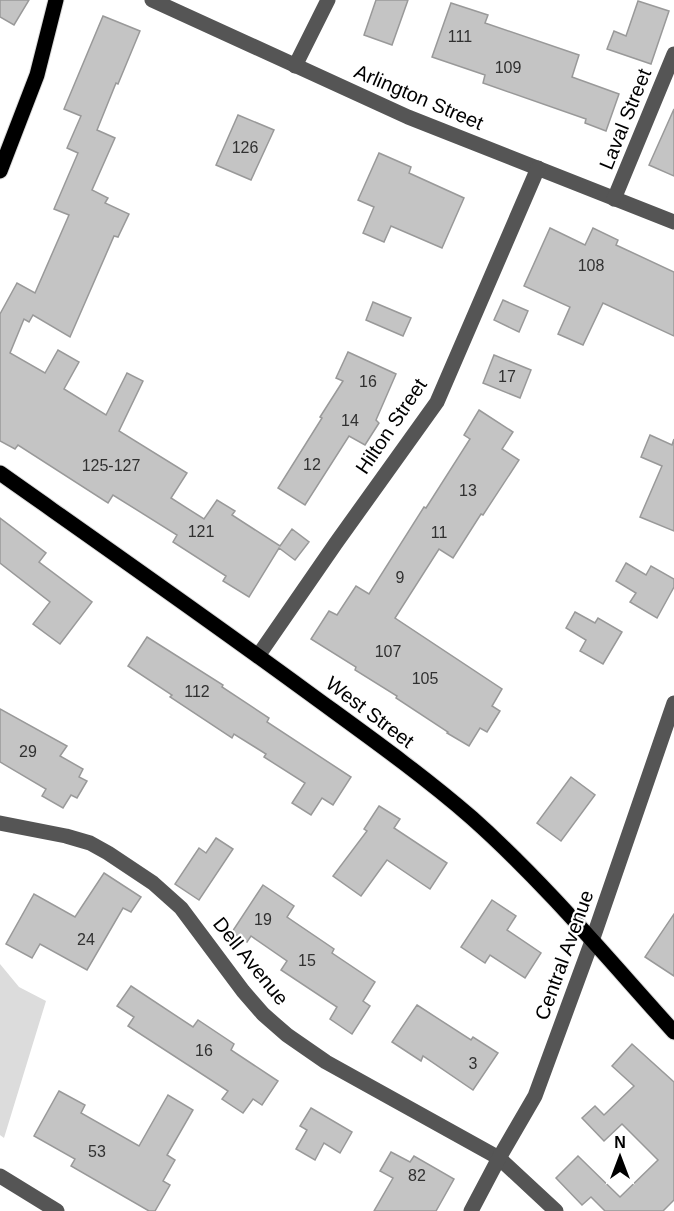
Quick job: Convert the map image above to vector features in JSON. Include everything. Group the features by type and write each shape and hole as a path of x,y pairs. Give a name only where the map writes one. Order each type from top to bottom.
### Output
{"main road":[{"path":"0,171 37,75 56,0"},
{"name":"West Street","path":"0,473 382,746 472,819 521,866 674,1032"}],"street":[{"name":"Arlington Street","path":"152,0 408,117 674,222"},
{"path":"295,66 328,0"},
{"name":"Laval Street","path":"614,199 674,54"},
{"name":"Hilton Street","path":"258,656 437,402 538,168"},
{"name":"Central Avenue","path":"471,1211 535,1096 592,941 674,703"},
{"name":"Dell Avenue","path":"0,824 66,836 90,843 153,883 181,909 263,1014 287,1035 326,1062 499,1158 556,1211"},
{"path":"0,1176 57,1211"}],"shaded area":[{"path":"0,964 19,987 46,1001 4,1138 0,1135"}],"building":[{"path":"0,0 29,0 14,25 0,17"},
{"path":"376,0 408,0 392,45 364,35"},
{"path":"638,1 669,11 651,64 607,49 614,31 626,36"},
{"path":"451,3 488,15 485,23 579,55 572,77 619,94 606,131 585,123 586,119 483,83 485,75 432,57"},
{"path":"103,16 140,31 97,130 115,138 92,190 108,198 105,203 129,214 118,237 114,236 70,337 33,315 29,322 24,319 10,353 45,373 58,350 79,362 64,389 106,415 127,373 143,381 119,431 187,473 171,498 204,519 217,500 235,511 232,515 280,546 292,529 309,542 295,560 279,548 249,597 223,581 226,576 173,542 177,535 113,495 108,503 18,445 15,449 0,441 0,314 17,283 35,293 69,215 54,209 78,153 67,148 81,116 64,109"},
{"path":"674,109 674,176 649,165"},
{"path":"238,115 274,130 251,180 216,165"},
{"path":"379,153 411,167 409,173 464,198 442,248 391,226 384,242 363,233 374,207 358,200"},
{"path":"550,228 585,245 593,228 618,240 616,245 674,272 674,336 603,303 583,345 558,334 570,307 524,286"},
{"path":"503,300 528,311 519,332 494,320"},
{"path":"373,302 411,318 403,336 366,320"},
{"path":"348,352 396,374 376,420 379,423 365,445 349,436 305,505 278,488 343,381 336,378"},
{"path":"494,355 531,370 520,398 483,383"},
{"path":"479,410 513,432 502,449 519,460 453,558 439,549 395,618 502,689 492,706 500,711 487,732 480,728 469,746 355,670 356,667 311,639 329,611 337,615 356,586 369,594 470,439 464,435"},
{"path":"650,435 672,445 674,439 674,531 640,517 662,466 641,457"},
{"path":"0,518 46,553 39,562 92,602 60,644 33,624 50,602 0,563"},
{"path":"626,563 646,575 651,566 674,579 674,587 657,618 630,602 636,593 616,581"},
{"path":"575,612 595,623 598,618 622,632 603,664 580,651 586,640 566,628"},
{"path":"147,637 223,685 222,687 269,718 267,722 351,777 333,805 322,798 311,815 292,803 305,783 264,757 266,754 234,734 232,738 128,666"},
{"path":"0,709 67,746 60,756 83,769 79,777 87,781 77,798 71,795 63,808 42,796 46,789 0,762"},
{"path":"571,777 595,795 561,841 537,823"},
{"path":"379,806 400,819 394,828 447,863 430,889 387,860 361,896 333,876 367,831 364,829"},
{"path":"216,838 233,849 199,900 175,884 199,848 206,853"},
{"path":"104,873 141,897 131,912 123,908 87,970 40,944 32,958 6,944 34,894 75,917"},
{"path":"263,885 294,906 287,917 334,949 332,953 375,982 363,1001 370,1006 352,1034 330,1019 337,1007 281,970 287,961 251,936 247,942 232,932"},
{"path":"492,900 516,916 507,930 541,953 525,978 490,955 485,963 461,947"},
{"path":"674,914 674,976 645,957"},
{"path":"131,986 193,1027 198,1020 234,1044 231,1050 278,1081 262,1105 253,1099 243,1113 222,1099 228,1091 128,1026 134,1017 117,1006"},
{"path":"417,1005 471,1040 473,1037 498,1053 473,1090 423,1056 421,1061 392,1042"},
{"path":"632,1044 674,1082 674,1200 663,1211 605,1211 591,1197 582,1205 556,1178 578,1156 620,1197 658,1160 622,1124 604,1141 582,1118 595,1106 604,1115 634,1086 612,1066"},
{"path":"59,1091 85,1105 81,1113 139,1146 168,1095 193,1110 167,1155 175,1160 163,1181 170,1185 155,1211 149,1211 71,1166 75,1159 34,1136"},
{"path":"311,1108 352,1132 340,1153 324,1143 315,1160 296,1149 307,1130 300,1126"},
{"path":"391,1152 410,1162 414,1156 454,1179 436,1211 374,1211 393,1178 380,1171"}]}
